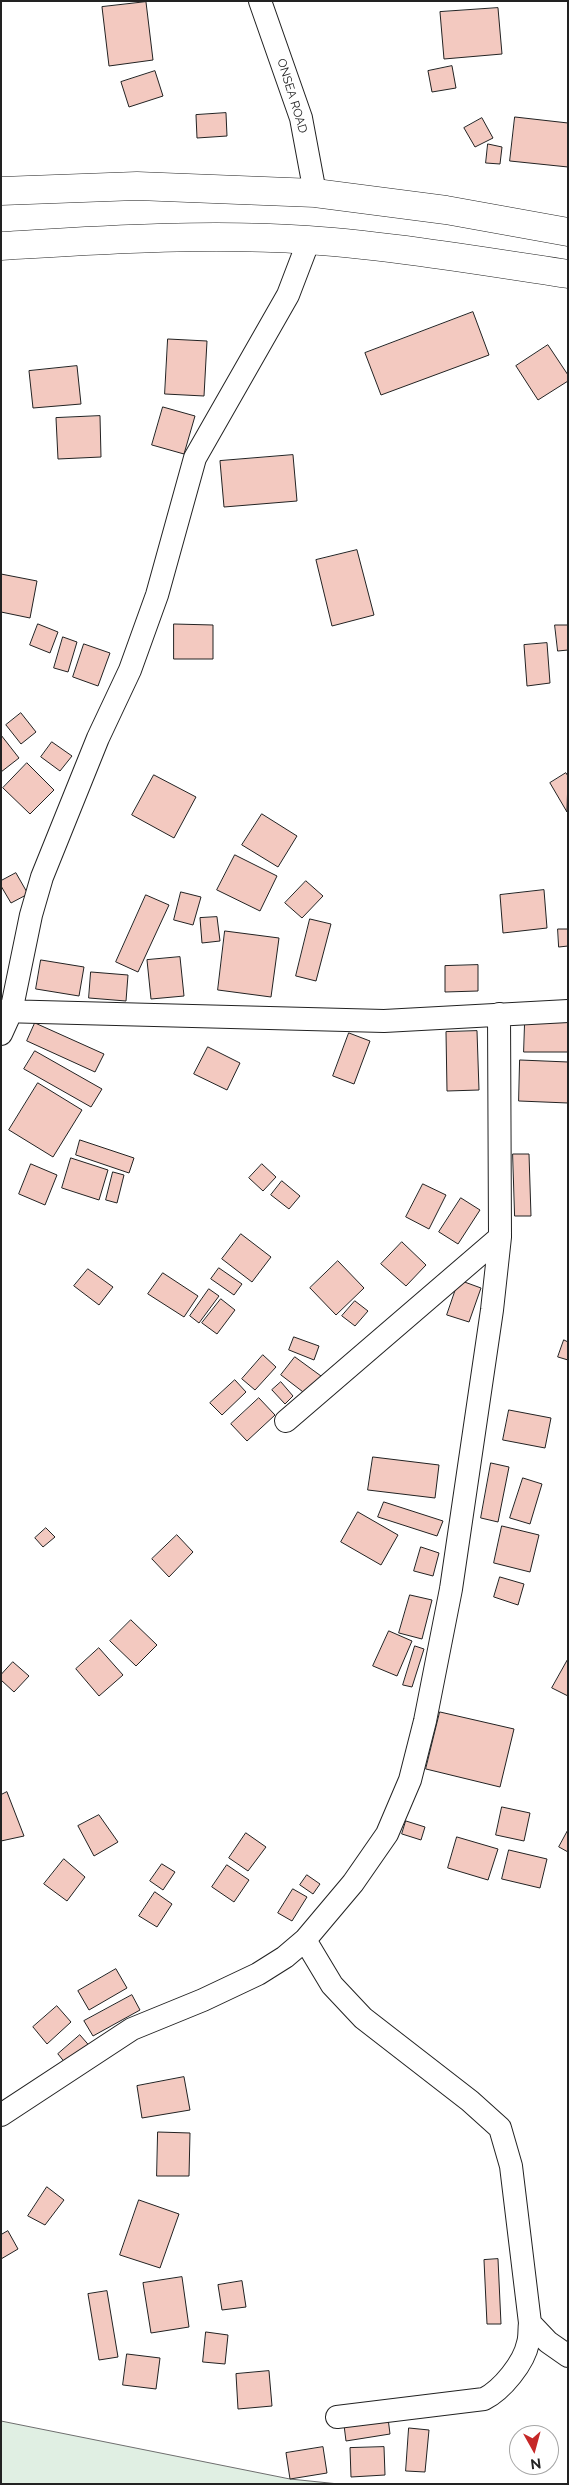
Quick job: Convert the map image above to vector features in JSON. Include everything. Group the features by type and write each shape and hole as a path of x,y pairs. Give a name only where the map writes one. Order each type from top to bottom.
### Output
{"highway":[{"path":"1,191 137,186 315,193 446,210 568,232"},
{"path":"1,246 164,237 309,240 459,258 568,274"}],"street":[{"name":"ONSEA ROAD","path":"260,1 301,118 315,193"},
{"path":"1,1034 30,915 42,877 98,738 130,670 157,595 195,458 288,295 309,240"},
{"path":"6,1011 384,1021 568,1011"},
{"path":"1,2115 132,2029 203,2000 258,1974 285,1957 305,1940 353,1883 387,1834 410,1780 426,1720 451,1589 492,1310 500,1237 499,1014"},
{"path":"286,1421 500,1237"},
{"path":"305,1940 332,1985 363,2018 500,2128 511,2166 530,2323 528,2343 524,2355 497,2390 484,2399 337,2416"},
{"path":"530,2323 548,2342 568,2356"}],"green space":[{"path":"1,2421 290,2479 339,2484 1,2484"}],"building":[{"path":"146,2 153,60 109,66 102,7"},
{"path":"498,8 502,54 444,59 440,12"},
{"path":"452,66 456,88 432,92 428,71"},
{"path":"155,71 163,96 129,107 121,82"},
{"path":"226,113 227,136 197,138 196,115"},
{"path":"515,117 568,123 568,167 510,161"},
{"path":"482,118 493,138 475,147 464,128"},
{"path":"488,144 502,147 500,164 486,163"},
{"path":"473,312 489,355 381,395 365,353"},
{"path":"168,339 207,341 204,396 165,394"},
{"path":"548,345 568,375 568,381 538,400 516,366"},
{"path":"77,366 81,404 33,408 29,371"},
{"path":"163,407 195,416 184,454 152,445"},
{"path":"100,416 101,457 58,459 56,418"},
{"path":"293,455 297,501 224,507 220,461"},
{"path":"357,550 374,615 332,626 316,560"},
{"path":"1,574 37,581 30,618 1,612"},
{"path":"38,624 58,632 50,653 30,645"},
{"path":"174,624 213,625 213,659 174,659"},
{"path":"555,625 568,625 568,650 558,651"},
{"path":"63,637 77,642 68,672 54,668"},
{"path":"547,643 550,683 527,686 524,645"},
{"path":"84,644 110,653 98,686 73,677"},
{"path":"21,713 36,732 21,744 6,725"},
{"path":"1,735 19,758 1,772"},
{"path":"52,742 72,756 60,771 41,757"},
{"path":"27,763 54,790 30,814 3,788"},
{"path":"566,773 568,776 567,812 550,783"},
{"path":"154,775 196,797 174,838 132,815"},
{"path":"262,814 297,836 278,867 242,845"},
{"path":"235,855 277,876 260,911 217,890"},
{"path":"16,873 28,894 11,903 1,886 1,881"},
{"path":"306,881 323,896 302,918 285,903"},
{"path":"544,890 547,928 503,933 500,895"},
{"path":"181,892 201,897 193,925 174,920"},
{"path":"146,895 169,905 138,972 116,962"},
{"path":"217,917 220,941 202,943 200,918"},
{"path":"310,919 331,924 316,981 296,976"},
{"path":"558,929 568,929 568,946 559,947"},
{"path":"225,931 279,938 271,997 218,990"},
{"path":"180,957 184,996 151,999 147,960"},
{"path":"41,960 84,967 79,996 36,989"},
{"path":"478,965 478,991 445,992 445,966"},
{"path":"91,972 128,975 126,1001 89,998"},
{"path":"525,1022 568,1022 568,1052 524,1052"},
{"path":"35,1023 104,1054 95,1072 27,1041"},
{"path":"477,1031 479,1090 447,1091 446,1032"},
{"path":"349,1033 370,1041 354,1084 333,1076"},
{"path":"208,1047 240,1063 227,1090 194,1074"},
{"path":"35,1051 102,1089 91,1107 24,1069"},
{"path":"520,1060 568,1062 568,1103 519,1101"},
{"path":"38,1083 82,1110 53,1157 9,1130"},
{"path":"80,1140 134,1158 129,1173 76,1155"},
{"path":"513,1154 529,1154 531,1216 515,1216"},
{"path":"71,1158 108,1170 99,1200 62,1188"},
{"path":"31,1164 57,1175 45,1205 19,1194"},
{"path":"262,1164 276,1177 263,1191 249,1178"},
{"path":"113,1172 124,1175 117,1203 106,1200"},
{"path":"282,1181 300,1196 289,1209 271,1195"},
{"path":"423,1184 446,1195 429,1229 406,1217"},
{"path":"461,1198 480,1210 458,1244 439,1232"},
{"path":"241,1234 271,1257 252,1282 222,1259"},
{"path":"402,1242 426,1265 406,1286 381,1264"},
{"path":"338,1261 364,1288 336,1315 310,1288"},
{"path":"219,1268 242,1284 234,1295 211,1279"},
{"path":"88,1269 113,1287 99,1305 74,1286"},
{"path":"163,1273 198,1296 184,1317 148,1294"},
{"path":"459,1280 481,1288 469,1322 447,1315"},
{"path":"209,1289 219,1296 199,1323 190,1316"},
{"path":"221,1299 235,1310 217,1334 202,1323"},
{"path":"355,1301 368,1311 355,1326 342,1316"},
{"path":"294,1337 319,1346 314,1360 289,1350"},
{"path":"564,1340 568,1342 568,1360 558,1357"},
{"path":"263,1355 276,1367 255,1390 242,1379"},
{"path":"295,1357 321,1376 307,1395 281,1375"},
{"path":"235,1380 246,1392 222,1415 210,1403"},
{"path":"281,1382 293,1396 285,1404 272,1390"},
{"path":"259,1398 275,1415 247,1441 231,1424"},
{"path":"509,1410 551,1418 545,1448 503,1440"},
{"path":"373,1457 439,1465 435,1498 368,1490"},
{"path":"491,1463 509,1467 498,1522 481,1518"},
{"path":"523,1478 542,1484 530,1524 510,1518"},
{"path":"384,1502 443,1521 437,1536 378,1517"},
{"path":"358,1512 398,1535 381,1565 341,1542"},
{"path":"502,1526 539,1535 530,1572 494,1563"},
{"path":"46,1528 55,1537 43,1547 35,1538"},
{"path":"177,1535 193,1552 169,1577 152,1559"},
{"path":"421,1547 439,1553 433,1576 414,1571"},
{"path":"500,1577 524,1584 518,1605 494,1597"},
{"path":"410,1595 432,1600 422,1639 399,1633"},
{"path":"131,1620 157,1645 136,1666 110,1641"},
{"path":"389,1631 412,1641 397,1676 373,1666"},
{"path":"415,1646 424,1649 412,1687 403,1685"},
{"path":"99,1648 123,1675 99,1696 76,1669"},
{"path":"568,1659 568,1696 552,1688"},
{"path":"13,1662 29,1676 14,1692 1,1680 1,1675"},
{"path":"440,1712 514,1729 500,1787 426,1769"},
{"path":"7,1792 24,1836 1,1841 1,1795"},
{"path":"502,1807 530,1813 524,1841 496,1835"},
{"path":"99,1815 118,1842 94,1856 78,1826"},
{"path":"406,1821 425,1827 421,1840 402,1834"},
{"path":"568,1830 568,1852 559,1847"},
{"path":"246,1833 266,1847 248,1871 229,1858"},
{"path":"457,1837 498,1849 488,1880 448,1868"},
{"path":"509,1850 547,1859 540,1888 502,1879"},
{"path":"64,1859 85,1877 67,1901 44,1884"},
{"path":"162,1864 175,1872 163,1890 150,1881"},
{"path":"227,1865 249,1880 234,1902 212,1887"},
{"path":"307,1875 320,1884 313,1894 300,1885"},
{"path":"293,1889 307,1897 292,1921 278,1913"},
{"path":"155,1892 172,1904 157,1927 139,1916"},
{"path":"116,1969 127,1988 89,2010 78,1991"},
{"path":"132,1995 140,2010 93,2036 84,2021"},
{"path":"57,2006 71,2022 47,2044 33,2027"},
{"path":"80,2035 93,2050 70,2069 58,2054"},
{"path":"184,2077 190,2110 142,2118 137,2086"},
{"path":"158,2132 190,2133 189,2176 157,2176"},
{"path":"47,2187 64,2200 45,2225 28,2216"},
{"path":"139,2200 179,2214 160,2268 120,2255"},
{"path":"8,2231 18,2249 1,2259 1,2235"},
{"path":"498,2259 501,2324 487,2324 484,2260"},
{"path":"182,2277 189,2327 151,2333 143,2283"},
{"path":"242,2281 246,2307 222,2310 218,2285"},
{"path":"107,2291 118,2357 99,2360 88,2294"},
{"path":"206,2332 228,2335 225,2364 203,2362"},
{"path":"127,2354 160,2358 156,2389 123,2385"},
{"path":"269,2371 272,2406 238,2409 236,2374"},
{"path":"388,2418 390,2434 346,2441 344,2425"},
{"path":"409,2428 429,2430 425,2472 406,2471"},
{"path":"323,2447 327,2473 290,2479 286,2453"},
{"path":"384,2447 385,2475 351,2477 350,2448"}]}
